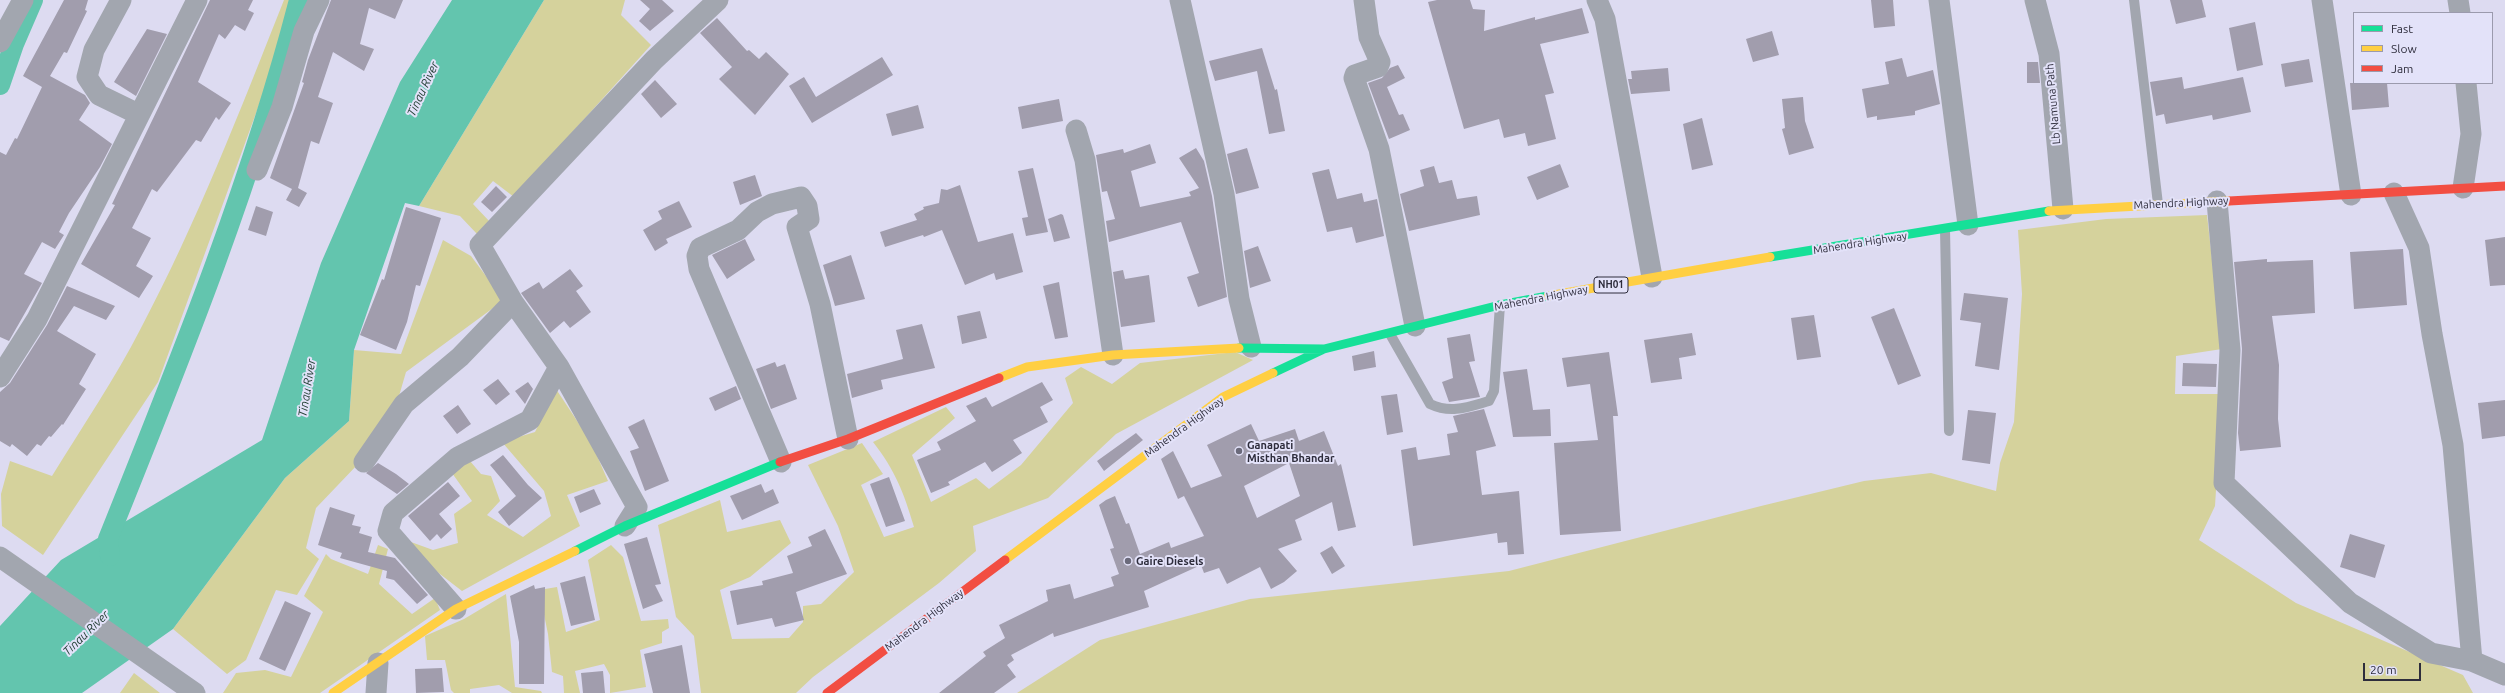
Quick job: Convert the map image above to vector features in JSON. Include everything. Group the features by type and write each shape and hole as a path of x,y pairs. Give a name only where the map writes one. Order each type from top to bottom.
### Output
{"main road":[{"name":"Mahendra Highway","path":"828,693 1223,397 1324,348 1390,334 1415,326 1500,305 1652,277 2063,209 2394,193 2505,186"},
{"path":"333,693 456,609 625,526 781,462 848,439 1027,367 1113,355 1251,347 1324,348"}],"street":[{"path":"0,42 23,0"},
{"path":"121,0 94,50 87,77 99,95 138,114"},
{"path":"0,377 37,319 196,0"},
{"path":"257,170 282,107 304,32 319,0"},
{"path":"625,526 637,507 559,367 514,302 480,245 654,60 718,0"},
{"path":"1180,0 1222,186 1239,299 1251,347"},
{"path":"1364,0 1369,37 1380,62 1378,67 1355,75 1354,78 1379,149 1415,326"},
{"path":"1597,0 1605,19 1652,277"},
{"path":"1939,0 1968,225"},
{"name":"Lb Namuna Path","path":"2035,0 2049,54 2063,209"},
{"path":"2322,0 2351,195"},
{"path":"2458,0 2460,12"},
{"path":"2463,188 2471,134 2466,84"},
{"path":"1076,130 1086,168 1113,355"},
{"path":"2394,193 2419,248 2432,334 2453,445 2472,661"},
{"path":"781,462 699,269 697,256 700,248 738,230 757,212 772,204 801,197 807,206 808,219 797,227 820,304 848,439"},
{"path":"2217,201 2230,350 2224,483 2350,603 2431,653 2472,661 2505,675"},
{"path":"364,462 404,404 460,357 514,302"},
{"path":"456,609 388,531 393,513 458,457 530,420 559,367"},
{"path":"0,557 196,693"},
{"path":"376,693 378,663"}],"lane":[{"path":"2134,0 2158,204"},
{"path":"1945,229 1949,431"},
{"path":"1390,334 1430,404 1439,408 1454,410 1489,400 1494,391 1500,305"}],"shaded area":[{"path":"284,0 293,0 283,39 158,382 43,555 2,526 1,494 10,461 52,476 131,347 181,248 217,166"},
{"path":"544,0 625,0 621,15 651,45 514,197 493,181 473,204 490,222 477,234 460,216 419,206"},
{"path":"2207,215 2222,349 2176,356 2175,394 2222,394 2215,506 2199,540 2296,603 2463,675 2473,693 1017,693 1100,640 1250,599 1509,571 1864,481 1931,473 1996,491 2000,463 2014,422 2022,294 2018,230 2106,219"},
{"path":"443,240 471,256 504,300 406,372 399,396 359,463 316,508 306,548 319,559 297,595 276,590 246,660 227,674 173,629 285,478 349,421 354,350 401,354"},
{"path":"1235,352 1253,360 1116,434 1048,498 973,526 976,551 939,583 813,677 796,693 701,693 694,636 676,617 658,525 720,500 727,532 780,520 791,543 750,577 720,590 732,639 789,638 803,622 803,606 821,604 854,572 838,526 808,465 862,443 883,474 861,485 884,537 914,527 898,482 881,452 873,442 946,407 955,418 912,455 931,502 976,478 989,489 1021,465 1073,403 1065,378 1081,367 1112,384 1140,363"},
{"path":"556,389 591,442 608,481 567,495 580,526 462,591 423,561 411,542 433,550 458,543 454,514 472,501 452,473 470,461 481,474 491,476 500,501 487,515 523,537 551,516 544,491 502,442 535,432"},
{"path":"378,545 388,549 379,584 412,614 435,598 440,610 320,693 223,693 236,673 265,670 291,677 323,612 304,596 326,554 331,559 368,574"},
{"path":"611,545 623,557 641,621 668,619 669,628 662,632 662,643 640,650 646,687 610,693 610,675 604,664 575,671 580,693 564,693 563,676 552,672 548,634 539,590 557,587 566,632 600,620 588,560"},
{"path":"506,594 515,687 541,691 542,693 512,693 499,685 470,689 470,693 454,693 451,690 445,660 427,660 425,636 464,619"},
{"path":"134,673 160,693 120,693"}],"water":[{"name":"Tinau River","path":"452,0 544,0 419,206 405,203 354,350 349,421 285,478 173,629 82,693 0,693 0,626 61,560 262,440 321,263 400,82"}],"building":[{"path":"64,0 88,0 85,10 87,11 67,53 64,52 50,76 85,95 90,103 79,120 112,144 100,167 69,213 59,232 64,235 55,249 42,242 24,274 42,283 9,341 0,337 0,152 6,155 15,138 17,139 42,87 23,76"},
{"path":"210,0 253,0 248,10 254,13 245,31 235,25 225,39 219,34 198,82 231,103 219,120 216,117 201,142 196,140 157,192 152,189 132,228 151,238 136,266 153,276 139,298 81,264 115,205 112,204"},
{"path":"331,0 403,0 395,19 369,8 360,44 374,49 364,71 333,52 318,97 333,103 319,144 311,141 298,188 307,193 299,207 286,200 292,189 270,178 304,83 302,82 308,60"},
{"path":"640,0 662,0 674,11 650,31 639,21 650,9"},
{"path":"1437,0 1470,0 1473,9 1485,10 1484,31 1535,17 1535,20 1582,8 1589,33 1540,44 1554,93 1545,95 1556,139 1528,146 1525,133 1504,138 1499,119 1464,129 1428,2"},
{"path":"1871,0 1893,0 1895,26 1874,28"},
{"path":"2170,0 2202,0 2206,17 2176,24"},
{"path":"717,18 747,51 749,50 759,59 766,52 789,74 755,115 719,79 732,67 700,33"},
{"path":"2255,22 2263,65 2237,71 2229,28"},
{"path":"147,29 167,34 136,96 114,82"},
{"path":"1772,31 1779,55 1753,62 1746,39"},
{"path":"1262,48 1275,90 1277,89 1285,131 1269,134 1257,71 1215,81 1209,61"},
{"path":"882,57 893,75 812,123 789,86 804,77 816,97"},
{"path":"1902,58 1907,77 1933,70 1940,104 1915,111 1915,115 1877,120 1877,116 1867,118 1862,89 1889,84 1885,62"},
{"path":"2309,59 2313,82 2285,87 2281,64"},
{"path":"2027,62 2038,62 2040,83 2027,83"},
{"path":"1398,65 1405,78 1387,87 1399,115 1403,114 1410,130 1389,139 1368,83 1382,78 1390,68"},
{"path":"1668,68 1670,91 1631,94 1628,79 1632,79 1631,71"},
{"path":"2182,77 2184,89 2243,77 2251,112 2213,120 2212,115 2166,124 2164,114 2156,116 2150,82"},
{"path":"655,80 677,104 661,118 641,94"},
{"path":"2350,83 2387,84 2389,107 2352,110"},
{"path":"1803,97 1805,121 1814,148 1789,155 1782,129 1785,128 1782,99"},
{"path":"1059,99 1063,121 1022,129 1018,107"},
{"path":"918,105 924,128 892,136 886,114"},
{"path":"1702,118 1713,165 1692,170 1683,124"},
{"path":"1150,144 1156,163 1131,171 1140,207 1191,196 1189,192 1199,188 1179,158 1196,148 1204,161 1212,196 1227,297 1198,307 1187,277 1199,273 1181,222 1109,242 1106,221 1115,219 1107,191 1102,192 1096,155 1123,149 1124,153"},
{"path":"1247,148 1259,188 1236,194 1227,154"},
{"path":"1560,164 1569,187 1537,200 1527,177"},
{"path":"1434,166 1439,183 1452,180 1457,199 1477,196 1480,215 1409,231 1400,194 1424,186 1420,170"},
{"path":"1033,168 1048,232 1026,236 1022,218 1028,217 1018,171"},
{"path":"1329,169 1337,199 1362,193 1364,202 1377,199 1384,236 1356,243 1352,227 1327,232 1312,173"},
{"path":"755,175 762,196 740,205 733,182"},
{"path":"960,185 978,242 1013,233 1023,272 996,280 994,273 965,285 942,230 924,237 923,235 885,247 880,232 917,220 914,214 924,209 923,207 939,203 941,189 947,190"},
{"path":"496,186 507,197 492,212 481,202"},
{"path":"679,201 692,227 666,239 668,243 655,251 643,230 662,219 658,211"},
{"path":"256,206 273,212 266,236 248,230"},
{"path":"406,207 441,218 420,286 416,285 407,322 396,350 360,335 382,279 384,280"},
{"path":"1061,214 1063,215 1070,238 1054,242 1048,219"},
{"path":"2505,237 2505,285 2490,286 2485,240"},
{"path":"745,239 755,260 727,279 712,255"},
{"path":"1258,246 1271,281 1250,288 1244,251"},
{"path":"2403,249 2407,305 2354,309 2350,252"},
{"path":"851,255 865,299 835,306 823,265"},
{"path":"2267,259 2267,262 2313,260 2315,313 2272,316 2279,365 2278,419 2281,447 2240,451 2238,433 2242,349 2234,262"},
{"path":"570,269 583,286 576,291 591,312 570,328 564,321 550,333 521,293 539,282 543,289"},
{"path":"1123,270 1125,279 1149,275 1155,322 1121,327 1113,272"},
{"path":"1059,282 1068,337 1055,339 1043,286"},
{"path":"67,286 115,306 106,320 74,306 57,331 96,354 79,384 86,389 63,425 62,424 51,437 49,436 41,446 37,444 27,456 12,444 10,447 0,441 0,392 10,383 47,325"},
{"path":"1964,293 2008,298 1999,370 1975,366 1981,323 1960,320"},
{"path":"1894,308 1921,376 1898,385 1871,317"},
{"path":"980,311 987,338 962,344 957,316"},
{"path":"1814,315 1821,357 1797,360 1791,318"},
{"path":"922,324 935,368 881,380 883,389 852,398 847,374 903,359 896,330"},
{"path":"1692,333 1696,355 1679,358 1682,379 1651,383 1644,340"},
{"path":"1470,334 1475,361 1469,362 1480,397 1449,402 1442,382 1453,378 1447,338"},
{"path":"1374,351 1376,367 1354,371 1352,356"},
{"path":"1609,352 1618,416 1613,416 1621,531 1560,535 1554,443 1598,440 1590,384 1567,387 1562,358"},
{"path":"775,362 777,367 785,364 797,399 771,409 756,369"},
{"path":"2183,363 2217,364 2216,387 2182,386"},
{"path":"1527,369 1533,410 1550,409 1551,436 1513,437 1503,372"},
{"path":"498,379 510,394 496,405 483,390"},
{"path":"528,382 533,389 525,404 515,391"},
{"path":"1042,382 1053,400 1040,407 1048,422 1013,440 1022,453 992,472 985,462 948,482 950,485 931,493 917,460 941,450 937,442 976,421 966,406 986,397 992,407"},
{"path":"736,386 741,399 715,411 709,398"},
{"path":"1397,394 1403,432 1387,435 1381,396"},
{"path":"2505,400 2505,436 2482,439 2478,403"},
{"path":"458,405 471,424 457,434 443,416"},
{"path":"1484,409 1496,446 1476,451 1482,495 1519,491 1524,554 1508,555 1507,542 1498,543 1497,533 1413,546 1401,450 1416,447 1418,460 1450,455 1447,434 1458,432 1453,416"},
{"path":"1968,410 1996,413 1990,464 1962,460"},
{"path":"644,419 669,481 645,491 630,451 639,448 628,427"},
{"path":"1251,424 1259,441 1295,429 1299,441 1324,431 1338,466 1341,464 1356,527 1338,531 1332,502 1295,520 1302,540 1278,549 1297,571 1284,582 1271,589 1260,567 1227,584 1219,568 1204,573 1201,565 1144,591 1149,607 1054,637 1053,633 1011,655 1014,660 1007,665 1016,677 994,693 939,693 986,656 983,652 1005,638 999,625 1048,601 1046,590 1070,584 1074,599 1114,586 1111,577 1119,574 1110,549 1114,548 1099,505 1106,500 1115,496 1126,524 1129,523 1140,554 1169,542 1171,548 1204,536 1184,496 1178,499 1161,459 1173,451 1191,488 1222,476 1207,445","holes":["1289,463 1300,496 1257,518 1244,486"]},
{"path":"1136,433 1143,440 1104,471 1097,461"},
{"path":"503,455 528,485 542,498 509,526 498,512 516,496 490,465"},
{"path":"378,463 409,484 397,494 366,473"},
{"path":"889,477 905,521 886,527 870,484"},
{"path":"448,482 460,496 439,514 452,529 441,539 437,534 430,541 408,516"},
{"path":"761,484 765,493 773,489 779,503 742,520 730,496"},
{"path":"594,489 601,504 580,513 574,497"},
{"path":"330,507 355,515 352,525 361,527 359,533 372,537 368,552 395,558 428,595 417,604 394,580 386,578 387,571 340,558 342,553 318,545"},
{"path":"825,529 847,574 796,592 804,620 775,627 772,618 737,625 730,591 763,585 762,581 793,573 787,556 812,546 808,537"},
{"path":"2350,534 2385,545 2375,578 2340,567"},
{"path":"647,537 661,584 655,585 663,601 643,609 624,544"},
{"path":"1332,546 1345,566 1332,574 1320,553"},
{"path":"585,576 595,620 571,626 560,583"},
{"path":"534,585 535,589 545,587 544,684 519,684 519,642 510,596"},
{"path":"285,601 311,613 285,671 259,659"},
{"path":"682,645 690,693 653,693 644,654"},
{"path":"442,668 444,692 416,693 415,669"},
{"path":"603,671 605,693 583,693 581,673"}],"waterway":[{"path":"0,85 14,44 33,0"},
{"path":"110,556 108,539 187,339 236,205 280,69 299,0"}],"traffic: fast":[{"path":"1770,257 2049,211"},
{"path":"1273,373 1324,349 1500,305 1548,296"},
{"path":"1239,348 1324,349"},
{"path":"575,551 625,526 780,462"}],"traffic: slow":[{"path":"2049,211 2229,201"},
{"path":"1548,296 1770,257"},
{"path":"999,378 1027,367 1113,355 1239,348"},
{"path":"1005,560 1223,397 1273,373"},
{"path":"333,693 456,609 575,551"}],"traffic: jam":[{"path":"2229,201 2505,186"},
{"path":"780,462 848,439 999,378"},
{"path":"827,693 1005,560"}],"place":[{"name":"Ganapati Misthan Bhandar","path":"1239,451"},
{"name":"Gaire Diesels","path":"1128,561"}]}
